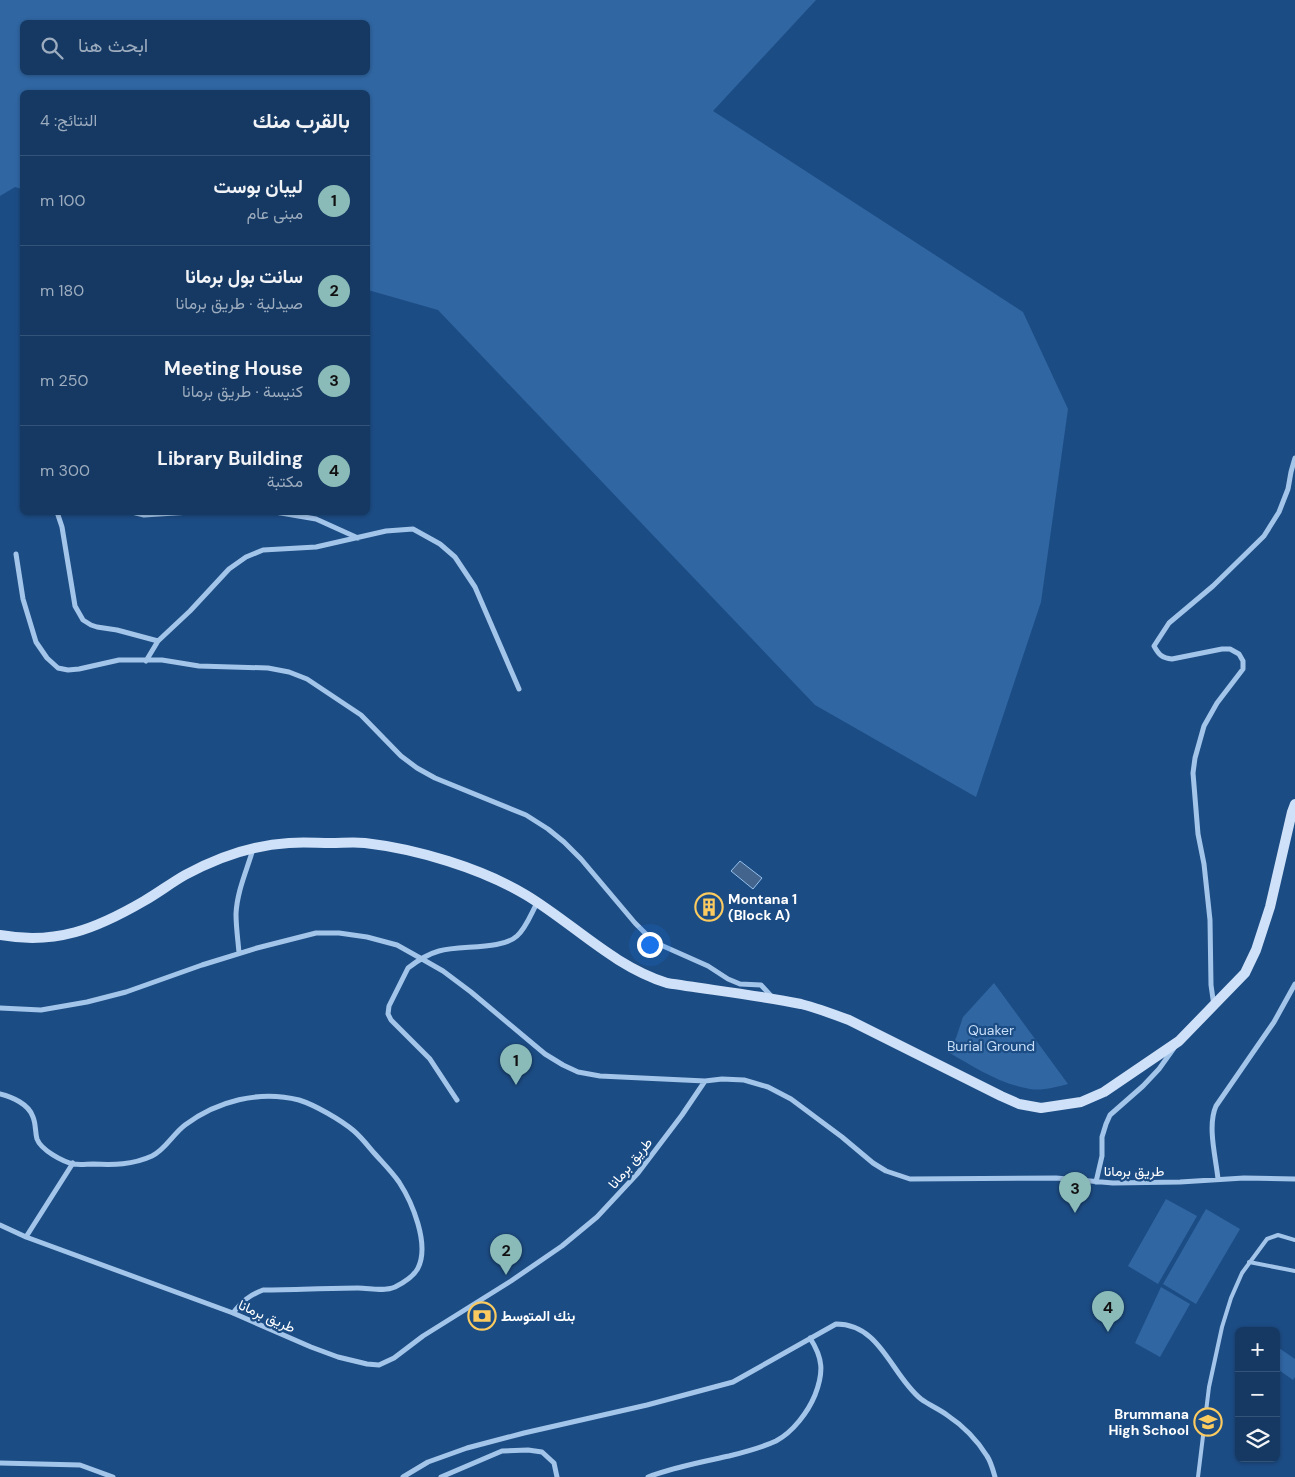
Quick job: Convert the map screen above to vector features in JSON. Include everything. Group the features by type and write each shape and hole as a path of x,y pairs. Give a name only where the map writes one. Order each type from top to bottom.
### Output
{"main road":[{"path":"0,935 50,938 88,928 144,901 186,874 245,849 290,843 363,843 403,849 460,866 489,877 526,895 616,959 651,978 667,983 774,999 802,1005 848,1020 1001,1096 1019,1104 1041,1108 1081,1102 1104,1092 1179,1041 1245,973 1256,950 1270,907 1295,804"}],"street":[{"path":"1214,1006 1211,985 1210,920 1204,864 1198,834 1193,773 1204,726 1217,703 1243,669 1243,660 1239,654 1222,649 1172,659 1164,658 1154,646 1169,623 1213,586 1264,536 1279,512 1288,489 1295,458"},
{"path":"58,515 62,527 75,606 83,620 97,627 117,630 158,641"},
{"path":"293,515 316,519 359,538"},
{"path":"146,661 158,641 190,611 229,569 246,557 263,550 316,547 386,531 413,529 440,544 455,557 475,587 519,689"},
{"path":"16,554 23,599 36,642 58,668 68,670 79,669 119,660 162,660 211,667 268,668 289,672 307,679 361,715 401,756 417,768 435,778 526,815 548,829 581,859 635,923 663,946 708,966 728,979 740,984 761,985 774,999"},
{"path":"239,953 236,914 241,886 254,848"},
{"path":"457,1100 430,1059 395,1024 388,1014 389,1006 408,968 438,951 509,941 521,931 538,903"},
{"path":"0,1008 40,1010 87,1002 126,992 239,953 316,933 339,933 367,937 397,945 422,959 471,992 546,1054 578,1072 600,1076 705,1081"},
{"path":"1218,1180 1212,1126 1213,1113 1274,1022 1295,984"},
{"path":"1096,1182 1102,1156 1102,1137 1110,1115 1159,1069 1179,1041"},
{"name":"طريق برمانا","path":"0,1225 26,1237 233,1313 311,1348 338,1357 379,1365 394,1358 423,1336 511,1281 562,1246 597,1217 638,1173 705,1081 722,1079 744,1080 768,1087 791,1099 842,1136 873,1163 910,1179 1056,1178 1096,1182 1180,1182 1244,1178 1295,1179"},
{"path":"0,1094 18,1101 26,1107 33,1116 37,1139 43,1147 52,1154 73,1164 116,1166 153,1156 185,1125 209,1110 224,1103 249,1097 277,1096 299,1100 341,1121 356,1133 398,1181 409,1199 418,1223 422,1246 418,1268 404,1281 388,1289 263,1290 241,1302 233,1313"},
{"path":"26,1237 73,1164"},
{"path":"403,1477 428,1462 467,1448 734,1382 836,1324 857,1327 867,1334 879,1346 905,1382 921,1399 948,1415 968,1432 987,1456 995,1477"},
{"path":"648,1477 667,1470 756,1449 777,1440 791,1430 812,1403 819,1386 822,1366 817,1348 810,1338"},
{"path":"441,1477 502,1452 528,1450 542,1452 554,1463 557,1477"},
{"path":"0,1463 80,1465 113,1477"}],"lane":[{"path":"1198,1477 1209,1387 1222,1327 1231,1298 1242,1272 1267,1239 1278,1235 1295,1240"},
{"path":"1250,1262 1295,1271"}],"green space":[{"path":"0,0 816,0 713,111 1023,312 1068,409 1041,602 976,797 815,705 438,310 370,291 370,90 20,90 20,188 15,187 0,196"},
{"name":"Quaker Burial Ground","path":"994,983 1068,1084 1039,1089 1019,1087 988,1074 948,1052 956,1038 963,1017"},
{"path":"1166,1199 1197,1216 1158,1284 1128,1266"},
{"path":"1206,1209 1240,1229 1196,1304 1163,1284"},
{"path":"1161,1287 1190,1304 1160,1357 1135,1343"},
{"path":"1280,1349 1295,1359 1295,1377 1293,1380 1280,1371"}],"shaded area":[{"path":"740,861 762,878 753,889 731,871"}],"place":[{"name":"Montana 1 (Block A)","path":"709,907"},
{"name":"ليبان بوست","path":"516,1085"},
{"name":"Meeting House","path":"1075,1213"},
{"name":"سانت بول برمانا","path":"506,1275"},
{"name":"بنك المتوسط","path":"482,1316"},
{"name":"Library Building","path":"1108,1332"},
{"name":"Brummana High School","path":"1208,1422"}]}
